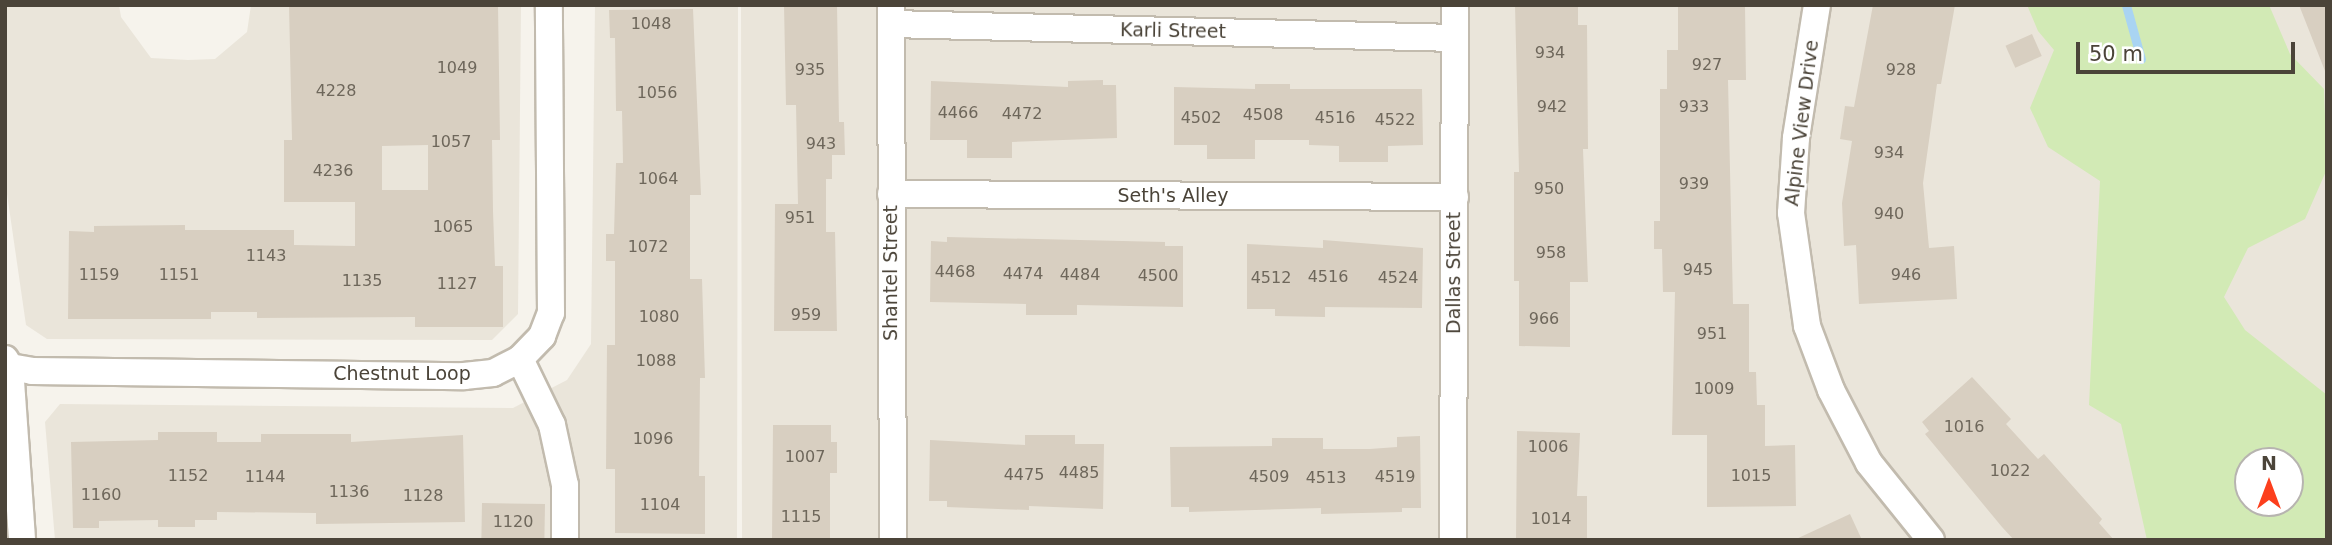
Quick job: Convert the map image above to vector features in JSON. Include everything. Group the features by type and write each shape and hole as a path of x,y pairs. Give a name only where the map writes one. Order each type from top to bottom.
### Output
{"street":[{"name":"Chestnut Loop","path":"8,363 464,376 493,373 520,359 542,336 551,313 549,5"},
{"name":"Dallas Street","path":"1453,540 1455,5"},
{"name":"Alpine View Drive","path":"1817,5 1796,138 1791,213 1807,326 1831,390 1869,463 1931,540"},
{"name":"Karli Street","path":"891,15 1455,38"},
{"name":"Shantel Street","path":"891,15 893,540"},
{"name":"Seth's Alley","path":"891,194 1455,197"},
{"path":"520,359 552,425 565,485 565,539"},
{"path":"8,363 22,540"}],"shaded area":[{"path":"5,5 119,5 121,17 151,58 188,60 215,59 247,32 251,5 521,5 518,314 492,340 47,339 26,325 5,180"},
{"path":"595,5 738,5 737,540 55,540 45,422 60,404 513,408 567,380 591,344"},
{"path":"741,5 2327,5 2327,540 742,540"}],"green space":[{"path":"2027,5 2269,5 2290,54 2324,89 2327,169 2305,219 2248,248 2224,297 2245,330 2327,395 2327,540 2147,540 2121,424 2089,405 2100,181 2048,147 2030,108 2054,50 2038,31"}],"building":[{"path":"289,5 498,5 500,140 492,140 493,211 495,266 503,266 503,327 415,327 415,317 257,318 257,312 211,312 211,319 68,319 69,231 94,232 94,226 185,225 185,230 294,230 294,245 355,246 355,202 284,202 284,140 292,140","holes":["428,145 428,190 382,190 382,146"]},
{"path":"784,5 837,5 839,122 844,122 845,155 832,155 832,179 826,179 826,232 835,232 837,331 774,331 775,204 798,204 796,105 786,105"},
{"path":"1515,5 1578,5 1578,25 1587,25 1588,149 1583,149 1588,282 1570,282 1570,347 1519,346 1519,281 1514,281 1514,172 1519,172"},
{"path":"1678,5 1745,5 1746,80 1728,80 1733,304 1749,304 1749,372 1756,372 1757,405 1765,405 1765,446 1795,445 1796,506 1707,507 1707,435 1672,435 1675,292 1663,292 1662,249 1654,249 1654,221 1660,221 1660,89 1667,89 1667,50 1678,50"},
{"path":"1873,5 1955,5 1941,84 1937,84 1923,183 1929,248 1954,246 1957,299 1859,304 1856,245 1844,246 1842,203 1852,141 1840,139 1845,106 1854,107"},
{"path":"2299,5 2327,5 2327,71 2325,71"},
{"path":"693,9 701,195 690,195 690,279 702,279 705,378 700,378 699,476 705,476 705,534 615,533 615,469 606,469 607,345 615,345 615,261 606,261 606,234 614,234 616,163 623,163 622,111 616,111 615,38 610,38 609,10"},
{"path":"2032,34 2042,56 2015,68 2006,46"},
{"path":"1103,80 1103,85 1116,85 1117,138 1012,142 1012,158 967,158 967,140 930,140 931,81 1068,87 1068,81"},
{"path":"1255,84 1290,84 1290,89 1422,89 1423,145 1388,146 1388,162 1339,162 1339,146 1309,145 1309,140 1255,140 1255,159 1207,159 1207,145 1174,145 1174,87 1255,89"},
{"path":"947,237 1165,242 1165,246 1183,246 1183,307 1077,305 1077,315 1026,315 1026,304 930,302 931,241 947,242"},
{"path":"1323,240 1423,248 1422,308 1325,307 1325,317 1275,316 1275,309 1247,309 1247,244 1323,248"},
{"path":"1972,377 2011,419 2006,424 2038,459 2044,454 2102,519 2099,523 2114,540 2014,540 2002,527 1925,434 1929,431 1922,422"},
{"path":"773,425 831,425 831,442 837,442 837,473 830,473 830,540 772,540"},
{"path":"1517,431 1580,433 1577,496 1587,496 1587,540 1516,540"},
{"path":"158,432 217,432 217,442 261,442 261,434 351,434 351,442 463,435 465,522 316,524 316,513 217,512 217,520 195,520 195,527 158,527 158,520 99,521 99,528 73,528 71,442 158,440"},
{"path":"1025,435 1075,435 1075,444 1104,444 1103,509 947,507 947,501 929,501 930,440 1025,445"},
{"path":"1420,436 1421,508 1402,508 1402,512 1321,514 1321,508 1189,512 1189,507 1171,507 1170,447 1272,446 1272,438 1323,438 1323,449 1370,449 1397,447 1397,437"},
{"path":"482,503 545,504 544,540 481,540"},
{"path":"1850,514 1862,540 1794,540"}],"waterway":[{"path":"2126,5 2141,59"}]}
